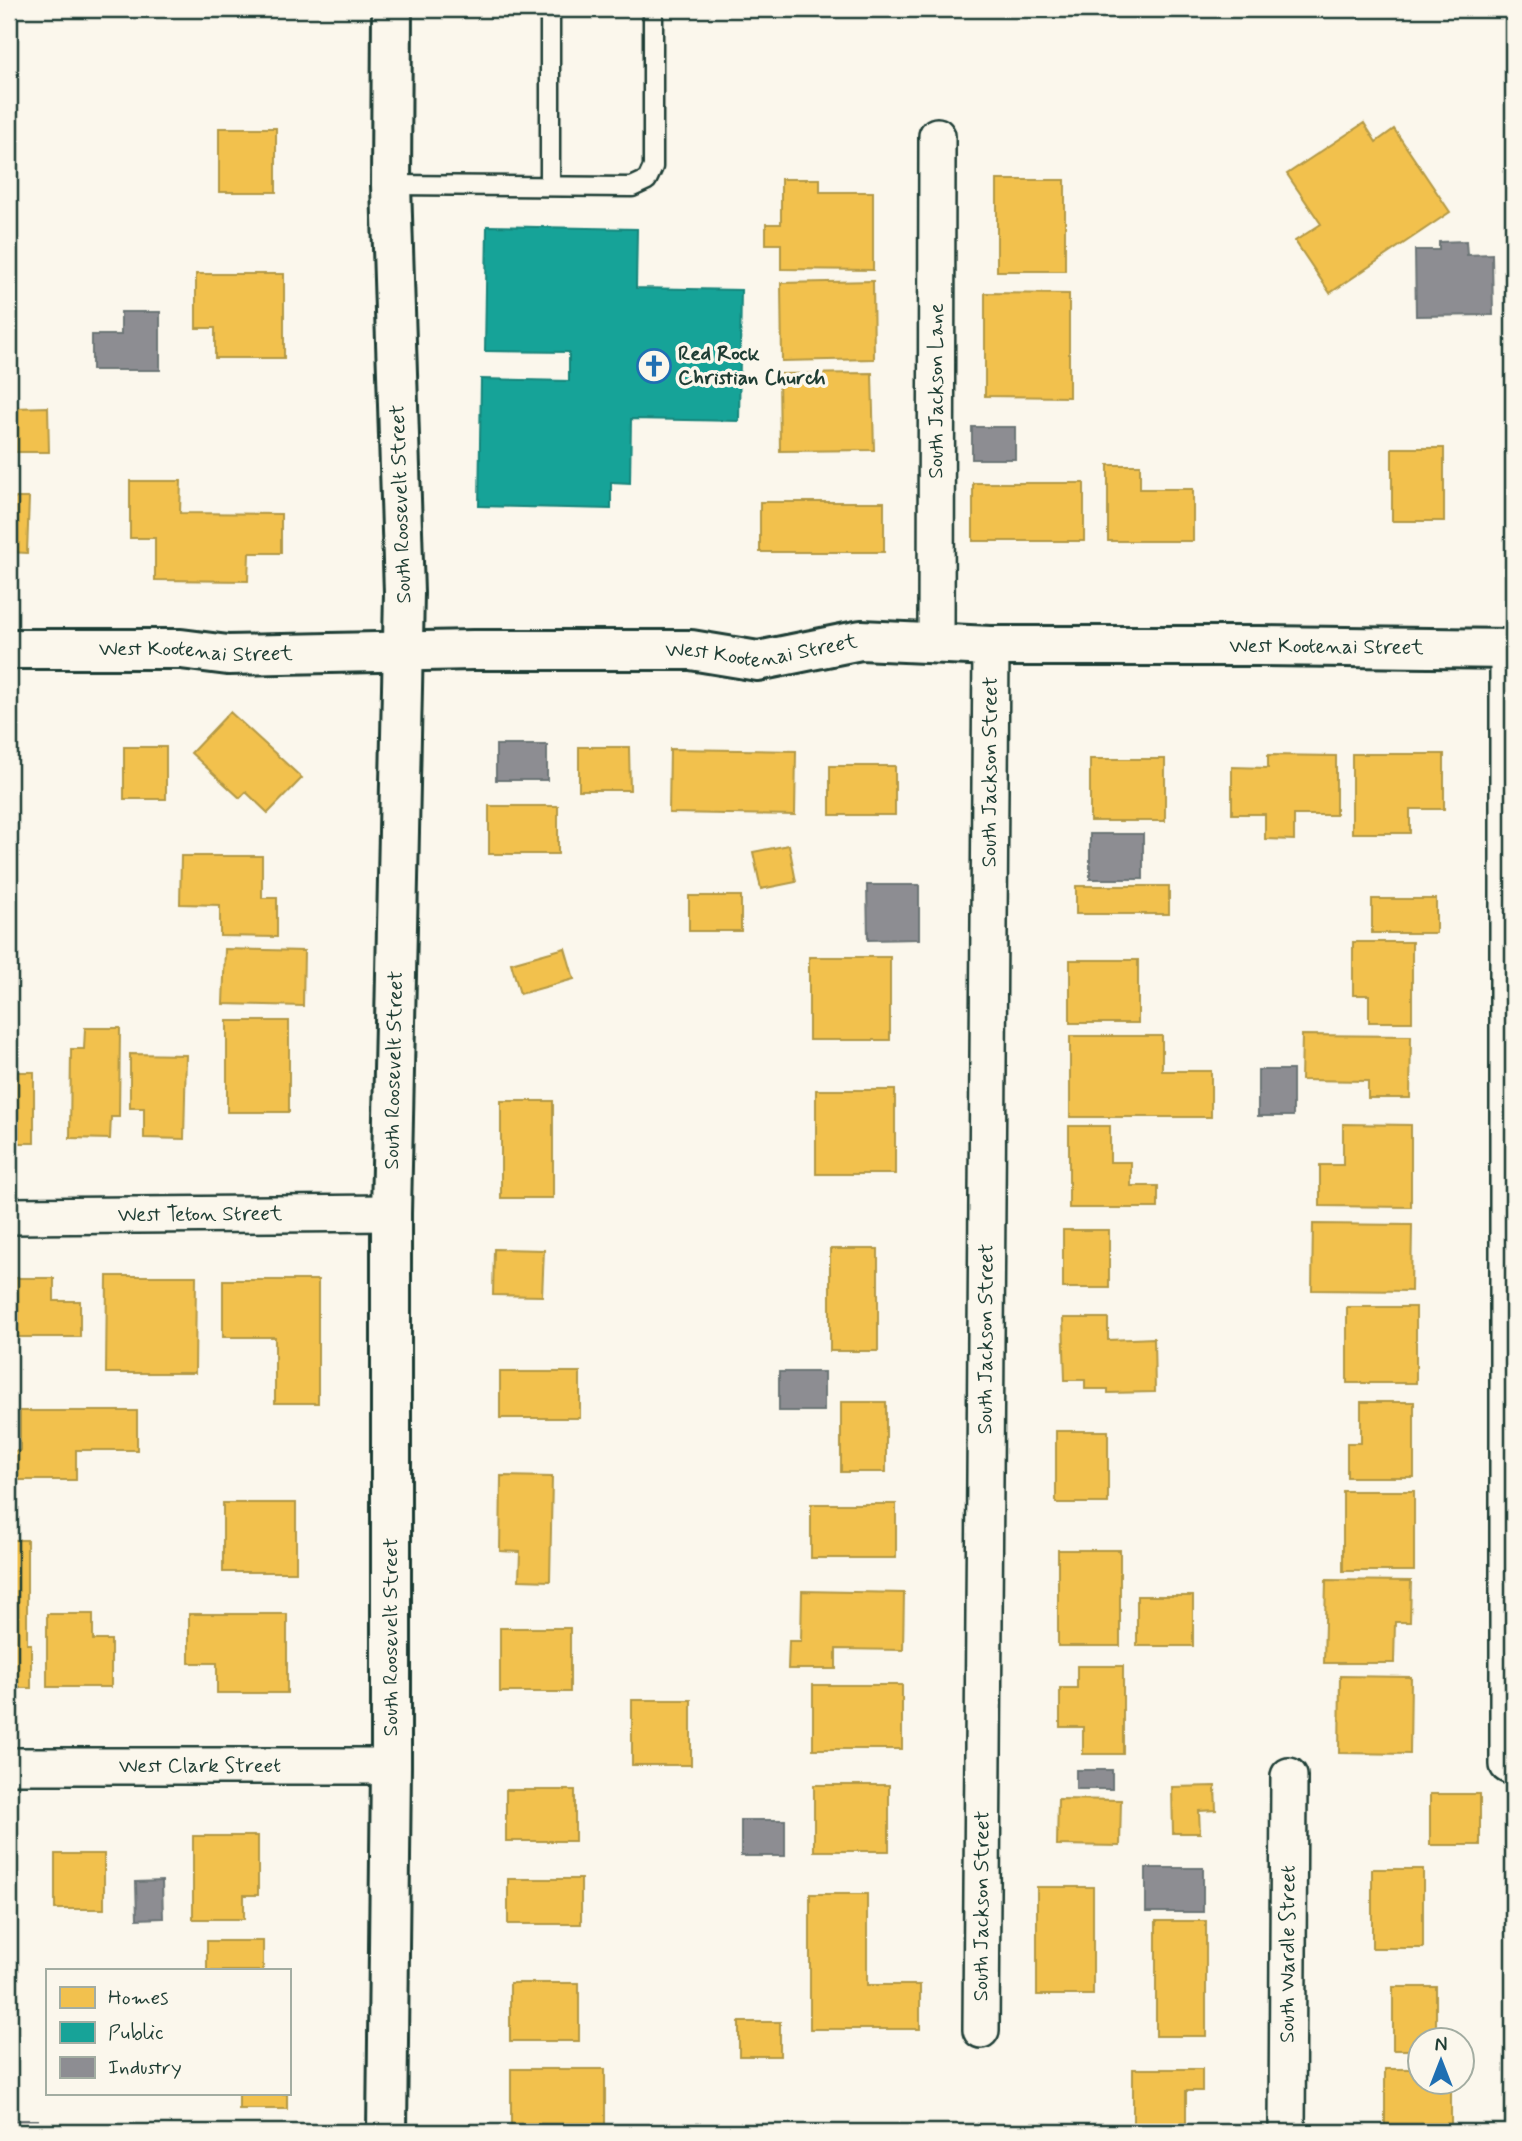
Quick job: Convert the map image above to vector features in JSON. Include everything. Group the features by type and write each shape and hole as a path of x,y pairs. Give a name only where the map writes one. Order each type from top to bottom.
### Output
{"street":[{"name":"South Roosevelt Street","path":"387,2132 391,1766 391,1213 404,570 391,185 392,9"},
{"name":"South Jackson Lane","path":"936,645 937,136"},
{"name":"West Kootenai Street","path":"9,649 181,649 228,655 691,650 758,661 861,640 991,646 1510,650"},
{"name":"South Jackson Street","path":"981,2031 991,646"},
{"path":"1508,1765 1510,650"},
{"name":"West Teton Street","path":"9,1216 391,1213"},
{"name":"West Clark Street","path":"9,1766 391,1766"},
{"name":"South Wardle Street","path":"1287,2132 1289,1776"}],"lane":[{"path":"550,9 550,186"},
{"path":"391,185 632,187 647,180 653,167 653,9"}],"building: Homes":[{"path":"9,13 14,13 14,91 9,91"},
{"path":"1364,123 1376,142 1394,129 1450,212 1330,293 1295,241 1321,224 1287,174"},
{"path":"219,128 276,128 276,192 219,192"},
{"path":"781,179 820,179 820,192 873,192 873,270 781,269 781,244 766,244 766,224 781,224"},
{"path":"997,180 1065,180 1065,271 997,271"},
{"path":"196,274 284,274 284,358 215,358 215,328 196,328"},
{"path":"873,281 874,359 782,361 781,283"},
{"path":"985,293 1069,294 1069,397 985,396"},
{"path":"872,373 874,450 780,451 779,374"},
{"path":"48,407 49,452 14,452 14,408"},
{"path":"1392,448 1444,448 1444,521 1392,521"},
{"path":"1108,465 1140,465 1140,489 1193,489 1193,541 1108,541"},
{"path":"130,481 181,481 180,513 281,514 281,553 249,553 248,581 155,580 155,538 130,538"},
{"path":"973,483 1084,483 1084,541 973,541"},
{"path":"9,498 29,498 27,553 9,552"},
{"path":"760,502 884,502 884,552 760,552"},
{"path":"230,712 302,778 268,813 246,792 240,798 191,753"},
{"path":"124,747 166,747 166,799 124,799"},
{"path":"579,747 629,747 630,790 579,790"},
{"path":"670,749 796,751 795,815 669,813"},
{"path":"1352,754 1444,754 1444,809 1410,809 1410,833 1352,833"},
{"path":"1268,755 1336,756 1336,815 1294,815 1294,840 1265,839 1265,814 1232,814 1232,767 1268,768"},
{"path":"1090,759 1165,759 1165,821 1090,821"},
{"path":"830,766 895,766 895,815 830,815"},
{"path":"489,806 558,806 558,854 489,854"},
{"path":"789,845 796,882 761,889 753,852"},
{"path":"181,856 262,856 262,898 277,898 277,937 220,936 220,905 180,904"},
{"path":"1076,886 1169,886 1169,914 1076,914"},
{"path":"689,896 741,896 741,931 689,931"},
{"path":"1372,899 1436,899 1436,933 1372,933"},
{"path":"1353,942 1412,942 1412,1022 1369,1022 1369,995 1353,995"},
{"path":"565,948 574,979 520,994 511,963"},
{"path":"225,949 304,951 303,1006 223,1004"},
{"path":"809,957 890,957 890,1040 809,1040"},
{"path":"1070,960 1138,960 1138,1023 1070,1023"},
{"path":"227,1021 289,1021 289,1112 227,1112"},
{"path":"85,1028 120,1028 119,1117 111,1117 110,1139 70,1138 71,1049 84,1049"},
{"path":"1302,1035 1411,1036 1410,1098 1368,1098 1368,1081 1301,1080"},
{"path":"1070,1036 1162,1036 1162,1071 1211,1071 1211,1117 1070,1117"},
{"path":"130,1054 186,1055 184,1139 144,1138 144,1108 130,1108"},
{"path":"9,1072 34,1072 34,1143 9,1143"},
{"path":"816,1090 895,1090 895,1174 816,1174"},
{"path":"501,1101 553,1101 553,1198 501,1198"},
{"path":"1343,1124 1411,1125 1411,1207 1320,1206 1320,1165 1343,1165"},
{"path":"1069,1126 1110,1126 1110,1162 1131,1162 1131,1186 1158,1186 1158,1208 1069,1208"},
{"path":"1313,1224 1412,1225 1411,1291 1312,1290"},
{"path":"1063,1230 1109,1230 1109,1288 1063,1288"},
{"path":"494,1249 544,1250 542,1296 493,1295"},
{"path":"830,1249 878,1249 878,1351 830,1351"},
{"path":"107,1276 196,1276 195,1373 106,1373"},
{"path":"9,1278 54,1278 54,1301 80,1301 80,1337 9,1337"},
{"path":"223,1280 318,1280 318,1403 275,1403 275,1337 223,1337"},
{"path":"1347,1307 1416,1307 1416,1383 1347,1383"},
{"path":"1063,1318 1108,1318 1108,1340 1154,1338 1155,1392 1108,1393 1108,1389 1085,1389 1085,1380 1065,1380"},
{"path":"500,1372 580,1372 580,1418 500,1418"},
{"path":"841,1402 886,1402 886,1472 841,1472"},
{"path":"1361,1402 1414,1402 1414,1477 1347,1477 1347,1443 1361,1443"},
{"path":"20,1411 137,1411 137,1450 76,1450 76,1480 9,1480 9,1451 20,1451"},
{"path":"1056,1431 1108,1431 1108,1503 1056,1503"},
{"path":"501,1476 552,1477 550,1581 519,1580 520,1552 500,1551"},
{"path":"1343,1491 1414,1491 1414,1571 1343,1571"},
{"path":"223,1503 296,1503 296,1572 223,1572"},
{"path":"811,1504 896,1504 896,1558 811,1558"},
{"path":"9,1540 27,1540 27,1644 31,1644 31,1688 9,1688"},
{"path":"1058,1550 1120,1550 1120,1646 1058,1646"},
{"path":"1326,1580 1411,1581 1410,1622 1395,1622 1394,1663 1324,1663"},
{"path":"802,1591 904,1593 903,1650 836,1649 836,1669 788,1669 789,1641 801,1641"},
{"path":"1137,1596 1193,1596 1193,1646 1137,1646"},
{"path":"47,1614 93,1614 93,1640 111,1640 111,1687 47,1687"},
{"path":"189,1614 287,1614 287,1693 217,1693 217,1663 189,1663"},
{"path":"500,1628 570,1628 570,1692 500,1692"},
{"path":"1077,1666 1123,1666 1123,1754 1083,1754 1083,1727 1060,1727 1060,1688 1077,1688"},
{"path":"1340,1676 1411,1677 1410,1754 1339,1753"},
{"path":"813,1685 902,1685 902,1749 813,1749"},
{"path":"632,1700 691,1700 691,1765 632,1765"},
{"path":"814,1785 889,1785 889,1851 814,1851"},
{"path":"1215,1786 1216,1810 1199,1811 1200,1833 1173,1833 1172,1787"},
{"path":"506,1790 575,1790 575,1841 506,1841"},
{"path":"1430,1794 1480,1794 1480,1845 1430,1845"},
{"path":"1058,1799 1121,1800 1120,1846 1057,1845"},
{"path":"193,1836 258,1836 258,1895 244,1895 244,1919 193,1919"},
{"path":"55,1854 104,1854 104,1909 55,1909"},
{"path":"1372,1869 1423,1869 1423,1948 1372,1948"},
{"path":"508,1879 581,1879 581,1924 508,1924"},
{"path":"1037,1887 1093,1887 1093,1995 1037,1995"},
{"path":"810,1894 867,1894 867,1985 920,1985 920,2029 810,2029"},
{"path":"1156,1921 1206,1921 1206,2036 1156,2036"},
{"path":"207,1941 263,1941 263,1969 207,1969"},
{"path":"510,1983 579,1983 579,2041 510,2041"},
{"path":"1393,1987 1436,1987 1436,2025 1406,2025 1406,2050 1393,2050"},
{"path":"739,2022 780,2022 780,2056 739,2056"},
{"path":"511,2069 605,2069 605,2132 511,2132"},
{"path":"1133,2069 1202,2069 1202,2091 1186,2091 1186,2132 1133,2132"},
{"path":"1385,2069 1406,2069 1406,2096 1451,2096 1451,2127 1385,2127"},
{"path":"239,2096 287,2096 287,2109 239,2109"}],"building: Public":[{"name":"Red Rock Christian Church","path":"487,226 637,229 636,288 741,290 739,421 631,419 630,483 611,482 611,509 479,506 481,379 569,381 569,352 485,351"}],"building: Industry":[{"path":"1466,241 1467,255 1492,254 1493,315 1416,316 1415,250 1439,250 1439,242"},
{"path":"121,312 160,312 160,370 92,370 92,335 121,335"},
{"path":"972,427 1015,427 1015,459 972,459"},
{"path":"496,745 547,745 547,780 496,780"},
{"path":"1090,834 1143,834 1143,879 1090,879"},
{"path":"867,885 919,885 919,939 868,940"},
{"path":"1258,1070 1293,1070 1293,1116 1258,1116"},
{"path":"779,1372 824,1372 824,1411 779,1411"},
{"path":"1076,1770 1112,1770 1112,1789 1076,1789"},
{"path":"741,1820 785,1820 785,1856 741,1856"},
{"path":"1146,1868 1203,1868 1203,1912 1146,1912"},
{"path":"162,1881 163,1918 137,1919 136,1882"},
{"path":"14,2120 38,2120 38,2132 14,2132"}],"place":[{"name":"Red Rock Christian Church","path":"654,366"}]}
